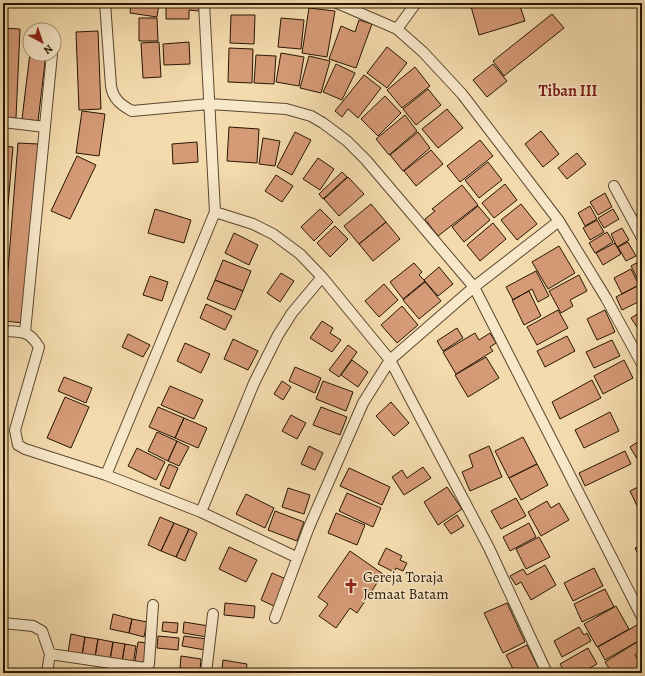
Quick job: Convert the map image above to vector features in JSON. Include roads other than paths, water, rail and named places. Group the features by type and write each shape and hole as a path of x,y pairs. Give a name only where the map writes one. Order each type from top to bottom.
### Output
{"street":[{"path":"105,3 112,95 132,111 209,104 286,109 299,112 323,123 347,142 366,160 474,287 642,617"},
{"path":"106,475 214,212 204,3"},
{"path":"337,3 396,29 423,52 462,94 559,221 606,298 642,364"},
{"path":"396,29 416,3"},
{"path":"25,332 51,62"},
{"path":"3,122 45,127"},
{"path":"614,186 642,238"},
{"path":"214,212 253,224 273,234 300,254 322,277 390,360 489,548 547,673"},
{"path":"275,618 296,558 363,403 390,360 474,287 559,221"},
{"path":"201,512 254,383 278,335 296,308 322,277"},
{"path":"3,331 25,332 32,336 40,347 15,430 18,445 25,449 106,475 201,512 296,558"},
{"path":"50,654 145,668 149,664 153,605"},
{"path":"206,673 213,614"},
{"path":"3,623 38,628 45,636 50,654 47,673"}],"place":[{"name":"Gereja Toraja Jemaat Batam","path":"351,586"}],"district":[{"name":"Tiban III","path":"568,91"}]}
